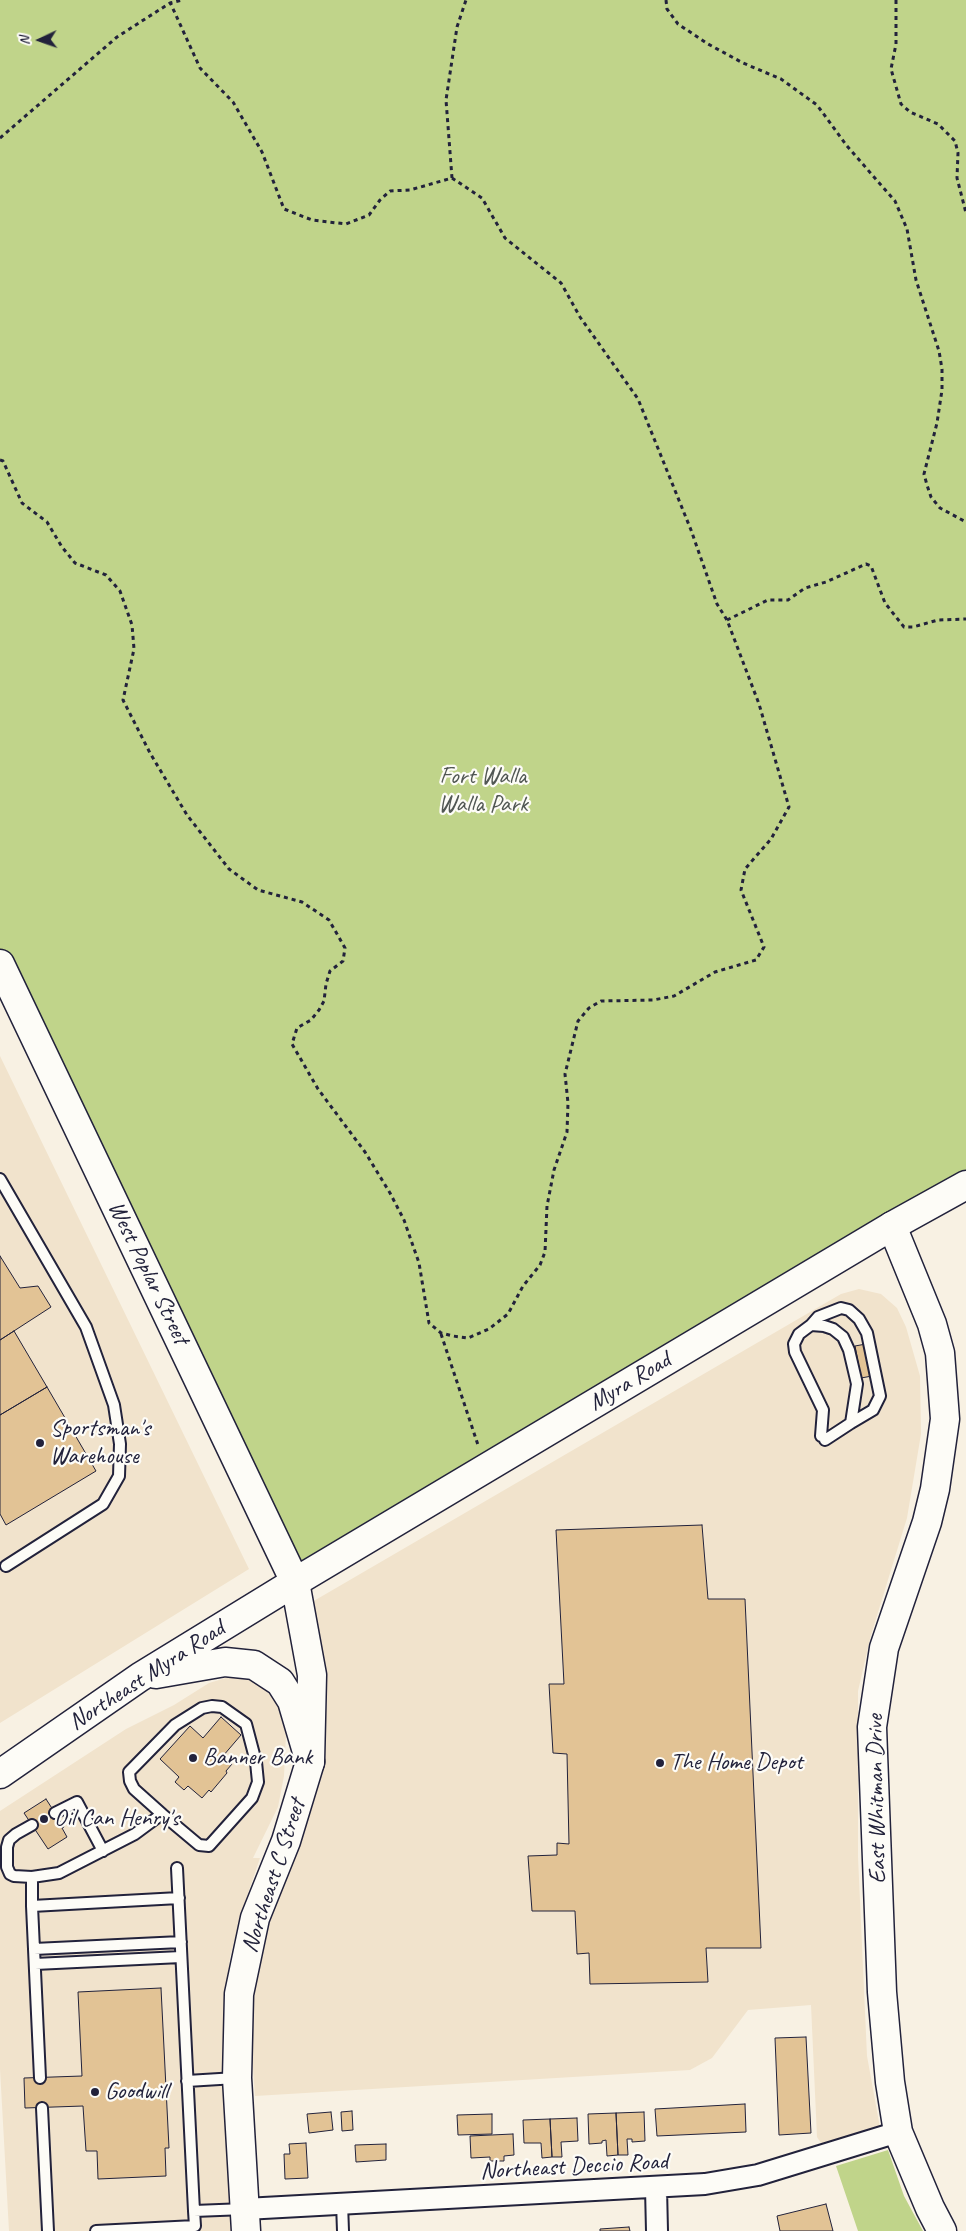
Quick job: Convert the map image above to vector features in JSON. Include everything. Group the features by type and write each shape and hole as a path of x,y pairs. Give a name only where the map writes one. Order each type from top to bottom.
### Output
{"main road":[{"name":"West Poplar Street","path":"0,964 295,1582"},
{"name":"Myra Road","path":"295,1582 892,1226 966,1185"},
{"name":"East Whitman Drive","path":"892,1226 932,1324 940,1353 944,1419 934,1489 927,1522 884,1648 872,1727 882,1992 890,2082 898,2132 930,2208 942,2231"},
{"name":"Northeast Myra Road","path":"0,1774 140,1677 295,1582"},
{"name":"Northeast C Street","path":"246,2220 237,2078 239,1994 255,1918 286,1841 310,1762 312,1675 295,1582"},
{"path":"140,1677 225,1662 254,1666 280,1682 292,1701 310,1762"}],"street":[{"name":"Northeast Deccio Road","path":"246,2220 342,2203 705,2184 758,2175 898,2132"},
{"path":"656,2188 657,2231"}],"lane":[{"path":"0,1179 86,1327 114,1405 120,1444 119,1476 103,1504 6,1566"},
{"path":"841,1308 849,1310 859,1319 867,1333 880,1396 873,1410 851,1423 823,1438 824,1410 794,1344 799,1334 818,1317 841,1308"},
{"path":"811,1325 824,1326 833,1330 843,1337 849,1350 857,1384 851,1423"},
{"path":"222,1707 246,1724 256,1762 258,1782 252,1798 209,1846 199,1845 162,1814 134,1789 130,1781 129,1772 174,1725 202,1708 222,1707"},
{"path":"55,1813 77,1802 103,1851"},
{"path":"32,1825 9,1840 7,1867 10,1874 14,1876 59,1873 135,1834 162,1814"},
{"path":"96,2231 195,2226 177,1868"},
{"path":"32,1876 40,2078"},
{"path":"32,1906 179,1898"},
{"path":"34,1949 181,1942"},
{"path":"35,1964 182,1957"},
{"path":"187,2080 237,2078"},
{"path":"42,2108 48,2231"},
{"path":"342,2203 343,2231"},
{"path":"194,2211 246,2220"}],"path":[{"path":"0,138 117,37 169,2 182,0"},
{"path":"452,178 446,100 457,27 466,0"},
{"path":"666,0 667,9 678,24 734,58 781,79 817,105 847,146 895,201 907,229 916,280 939,351 942,369 942,390 937,423 924,474 925,479 931,497 940,508 966,522"},
{"path":"896,0 896,44 892,69 901,104 910,112 938,124 948,131 955,141 958,153 957,178 966,213"},
{"path":"169,2 200,68 233,102 262,152 284,209 312,220 346,224 368,215 390,191 410,190 452,178 482,198 505,238 560,283 580,318 638,399 691,530 717,604 727,620 759,704 789,807 771,838 745,869 741,890 764,947 756,960 715,972 674,996 653,1000 601,1002 589,1008 578,1021 566,1074 567,1132 554,1170 547,1206 545,1252 540,1265 523,1286 508,1314 489,1329 468,1338 441,1334"},
{"path":"0,460 3,461 22,503 48,522 62,547 75,563 106,575 120,592 132,625 134,649 123,700 150,753 188,815 229,869 258,890 302,902 329,920 345,948 343,961 330,971 324,1001 311,1020 297,1028 292,1044 318,1089 365,1152 404,1220 419,1262 429,1323 441,1334 478,1445"},
{"path":"727,620 768,600 788,600 805,588 826,582 866,564 871,566 885,604 904,627 913,627 938,620 966,619"}],"shaded area":[{"path":"0,1056 249,1569 0,1723"},
{"path":"859,1289 881,1294 897,1308 906,1327 920,1376 921,1434 907,1518 871,1635 858,1691 858,1857 867,2056 881,2133 825,2149 817,2137 811,2005 748,2010 712,2058 690,2070 255,2096 251,2038 255,1985 272,1910 321,1764 327,1698 324,1659 312,1602 841,1294"},
{"path":"229,1677 256,1679 277,1702 286,1735 284,1776 278,1807 253,1858 260,1858 243,1908 230,1957 224,2015 224,2066 234,2231 9,2231 0,2069 0,1811 126,1729 174,1705 209,1683"}],"green space":[{"name":"Fort Walla Walla Park","path":"0,0 966,0 966,1187 295,1582 0,964"},
{"path":"888,2150 904,2196 923,2231 858,2231 836,2166"}],"building":[{"path":"0,1256 20,1288 38,1286 51,1307 0,1340"},
{"path":"14,1331 47,1387 0,1415 0,1340"},
{"path":"866,1344 872,1376 861,1378 855,1346"},
{"name":"Sportsman's Warehouse","path":"47,1387 96,1471 6,1525 0,1514 0,1415"},
{"name":"The Home Depot","path":"702,1525 708,1599 745,1599 761,1948 706,1948 708,1982 590,1984 589,1953 577,1954 575,1911 532,1911 528,1856 557,1855 557,1843 569,1844 567,1754 553,1753 549,1684 564,1684 556,1530"},
{"name":"Banner Bank","path":"221,1717 241,1735 223,1756 232,1764 226,1771 227,1773 211,1792 209,1790 202,1798 188,1786 184,1790 175,1782 179,1777 160,1759 190,1726 203,1738"},
{"name":"Oil Can Henry's","path":"46,1799 64,1827 62,1828 67,1837 48,1849 24,1813"},
{"name":"Goodwill","path":"161,1988 169,2148 165,2148 166,2176 98,2179 97,2151 86,2151 83,2106 25,2108 24,2078 82,2076 78,1992"},
{"path":"806,2037 811,2133 779,2135 775,2038"},
{"path":"745,2104 746,2132 657,2136 655,2109"},
{"path":"352,2111 353,2130 342,2131 341,2112"},
{"path":"331,2112 333,2130 309,2133 307,2114"},
{"path":"644,2112 645,2141 632,2142 632,2139 627,2139 628,2155 618,2155 616,2113"},
{"path":"616,2113 618,2155 607,2156 606,2140 602,2141 602,2143 589,2144 588,2114"},
{"path":"492,2114 492,2134 458,2135 457,2115"},
{"path":"577,2118 578,2141 561,2142 562,2157 552,2157 550,2119"},
{"path":"550,2119 552,2157 542,2158 541,2143 524,2143 523,2120"},
{"path":"513,2134 514,2155 504,2156 504,2161 490,2161 490,2157 471,2158 470,2136"},
{"path":"306,2143 308,2178 285,2179 284,2154 290,2154 289,2144"},
{"path":"386,2144 386,2160 356,2162 355,2145"},
{"path":"826,2204 833,2231 780,2231 777,2216"},
{"path":"629,2227 630,2231 600,2231 600,2229"}],"place":[{"name":"Sportsman's Warehouse","path":"40,1443"},
{"name":"Banner Bank","path":"193,1758"},
{"name":"The Home Depot","path":"660,1763"},
{"name":"Oil Can Henry's","path":"44,1819"},
{"name":"Goodwill","path":"95,2092"}]}
